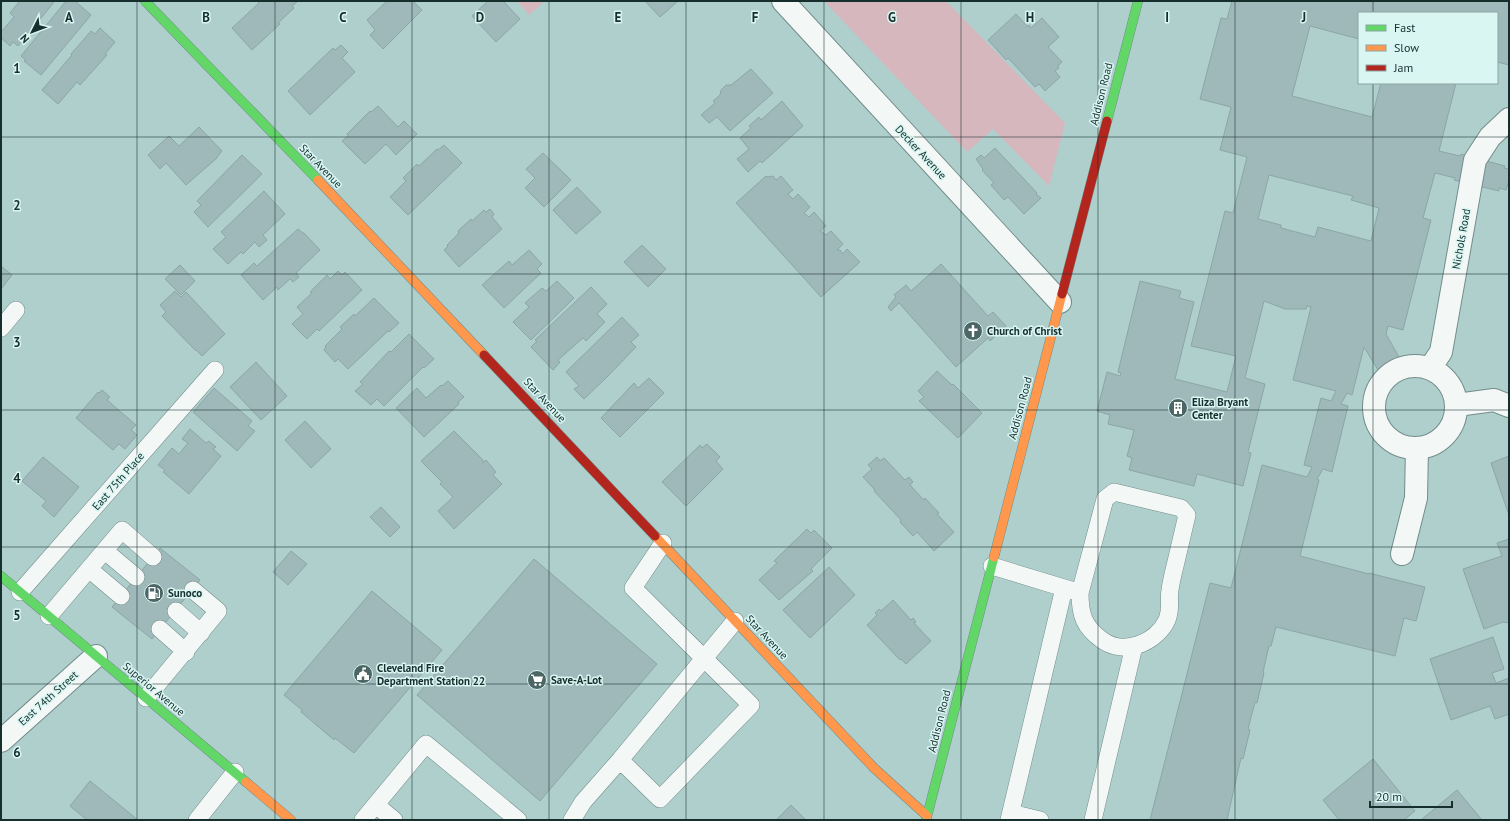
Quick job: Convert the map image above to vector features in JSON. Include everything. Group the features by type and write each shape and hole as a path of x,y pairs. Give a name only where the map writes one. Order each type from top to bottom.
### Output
{"street":[{"name":"Star Avenue","path":"145,1 382,246 874,768 927,818"},
{"name":"Decker Avenue","path":"783,1 1060,302"},
{"name":"Addison Road","path":"927,818 1138,1"},
{"name":"Nichols Road","path":"1430,368 1441,352 1475,160 1490,137 1509,119"},
{"path":"1414,365 1430,368 1443,376 1453,390 1457,405 1454,421 1446,435 1433,444 1417,448 1401,446 1387,437 1378,424 1374,408 1376,392 1385,379 1398,369 1414,365"},
{"path":"1457,405 1494,400 1509,406"},
{"path":"1402,554 1416,498 1417,448"},
{"name":"Superior Avenue","path":"1,576 291,820"},
{"name":"East 74th Street","path":"1,741 96,656"}],"lane":[{"path":"1,328 16,310"},
{"name":"East 75th Place","path":"20,592 215,370"},
{"path":"1114,492 1181,508 1188,515 1169,591 1171,605 1167,619 1159,632 1148,641 1134,646 1120,646 1106,642 1094,634 1085,622 1080,609 1080,593 1105,499 1114,492"},
{"path":"49,616 122,530 153,557"},
{"path":"620,760 660,799 752,705 633,588 663,543"},
{"path":"105,551 136,577"},
{"path":"992,566 1080,593"},
{"path":"89,569 121,596"},
{"path":"1040,820 1010,817 1064,588"},
{"path":"146,698 218,612 192,590"},
{"path":"176,611 201,633"},
{"path":"572,820 583,802 620,760 735,621"},
{"path":"160,629 186,652"},
{"path":"1092,820 1134,646"},
{"path":"363,820 426,744 518,820"},
{"path":"197,820 235,772"},
{"path":"376,805 394,820"}],"shaded area":[{"path":"517,1 545,1 529,15"},
{"path":"824,1 946,1 1065,123 1049,186 993,129 967,152"}],"building":[{"path":"18,1 55,1 18,46 13,42 10,46 1,38 1,32 14,17 10,13 19,2"},
{"path":"66,1 75,1 91,15 41,75 24,61 26,60 21,56"},
{"path":"257,1 297,2 292,6 294,8 278,23 280,24 252,50 232,28 259,3"},
{"path":"387,1 413,1 422,10 383,49 370,35 375,30 367,20"},
{"path":"488,1 503,1 520,19 496,42 472,16"},
{"path":"645,1 678,1 660,17"},
{"name":"Eliza Bryant Center","path":"1232,1 1509,1 1509,65 1498,62 1498,12 1358,12 1358,39 1310,26 1292,96 1372,117 1381,84 1456,84 1439,151 1460,156 1461,154 1505,166 1504,168 1509,169 1509,180 1506,190 1499,188 1499,191 1454,180 1455,178 1435,173 1423,218 1431,220 1403,330 1388,326 1386,334 1399,357 1378,370 1364,347 1352,395 1347,393 1341,404 1348,406 1332,472 1323,469 1317,479 1319,480 1300,556 1425,587 1416,621 1404,618 1395,656 1276,627 1271,646 1269,646 1257,703 1255,702 1248,729 1250,730 1243,759 1241,758 1227,820 1150,820 1210,583 1231,588 1262,465 1307,477 1312,467 1304,465 1321,398 1331,401 1336,391 1293,380 1311,307 1307,306 1306,309 1285,309 1264,301 1245,378 1265,384 1248,452 1251,453 1243,486 1197,474 1194,486 1129,470 1132,458 1127,456 1134,430 1108,424 1110,415 1097,411 1107,372 1120,376 1121,373 1118,372 1140,281 1181,291 1179,298 1194,302 1175,379 1227,392 1236,356 1191,346 1225,211 1233,213 1247,157 1220,150 1231,107 1200,99 1221,18 1227,19","holes":["1269,175 1353,196 1351,200 1379,208 1371,241 1318,227 1315,237 1281,228 1281,225 1258,219"]},
{"path":"1016,14 1028,27 1029,25 1031,28 1042,18 1059,37 1048,47 1062,62 1058,66 1059,68 1055,71 1060,77 1045,91 1039,84 1035,87 1008,58 1006,60 988,40"},
{"path":"100,28 115,42 105,54 107,55 80,85 77,82 58,104 42,90 91,31 95,34"},
{"path":"341,45 348,52 342,58 355,72 310,115 288,91 333,48 335,50"},
{"path":"751,69 773,93 730,131 717,117 709,123 701,115 715,103 713,101 720,95 721,90 726,85 731,85"},
{"path":"782,101 803,126 762,163 760,161 748,172 737,159 749,149 740,138 751,128 749,126 759,117 761,120"},
{"path":"378,106 398,127 404,121 417,134 396,155 386,144 365,164 342,141 370,111 371,112"},
{"path":"199,127 222,151 217,158 186,185 166,163 160,169 148,155 169,136 179,146"},
{"path":"444,145 462,163 408,215 390,197 406,181 403,178 417,164 419,166 437,149 438,150"},
{"path":"995,148 1041,198 1024,214 1008,197 1004,200 991,185 994,183 982,170 983,169 976,159 981,155 984,158"},
{"path":"543,153 571,180 544,207 525,188 535,178 526,169"},
{"path":"242,155 262,174 208,227 194,212 201,205 197,201"},
{"path":"766,176 773,176 776,180 781,176 793,190 788,194 793,199 798,194 810,207 804,213 809,217 814,212 826,226 820,231 826,235 831,231 843,244 837,250 840,250 843,254 847,249 860,262 821,297 736,203"},
{"path":"577,187 601,212 576,234 553,210"},
{"path":"264,191 285,214 263,235 267,240 259,247 255,242 243,254 241,252 228,264 213,249 226,237 221,232"},
{"path":"490,209 494,214 492,217 502,229 459,267 444,250 459,233 458,231 471,219 472,221 484,210 486,212"},
{"path":"298,229 304,233 320,250 296,273 299,277 293,282 290,279 278,290 277,287 263,300 241,275 254,263 257,266"},
{"path":"642,245 666,269 648,287 624,262"},
{"path":"529,250 542,264 537,269 541,273 504,308 482,285 509,261 512,265"},
{"path":"941,264 988,316 993,312 1006,326 990,341 988,338 956,367 899,303 891,311 888,307 896,297 894,295 906,285 911,291"},
{"path":"180,265 195,281 181,295 165,279"},
{"path":"1,266 12,275 1,289"},
{"path":"338,271 342,275 345,272 362,290 319,331 317,329 307,339 292,324 303,314 297,307 312,293 310,292 327,275 330,279"},
{"path":"557,281 574,298 531,340 513,322 529,307 525,303 542,288 546,291"},
{"path":"591,287 607,304 597,314 605,322 586,341 583,338 558,360 560,362 553,370 531,347 537,341 535,340"},
{"path":"175,291 181,297 186,292 225,334 202,356 162,316 166,312 160,305"},
{"path":"374,298 399,323 389,332 388,331 348,369 338,359 335,362 324,350 326,347 325,346 342,329 340,327 354,314 355,316"},
{"path":"622,317 639,335 631,342 636,347 584,399 574,389 579,386 566,372"},
{"path":"409,334 434,359 424,368 423,367 384,406 377,399 371,405 355,391 363,384 360,382 389,351 391,352"},
{"path":"256,362 287,396 261,420 230,387"},
{"path":"937,371 952,385 953,384 982,413 958,438 919,401 924,397 918,391"},
{"path":"649,378 664,393 620,437 601,418 634,383 638,388"},
{"path":"448,381 464,397 458,402 459,404 424,437 396,408 417,388 426,398"},
{"path":"214,388 252,421 248,426 255,431 237,451 193,412"},
{"path":"102,390 110,397 107,400 136,425 131,430 137,435 125,449 119,444 113,450 76,418 98,392 99,393"},
{"path":"305,421 331,449 311,468 285,440"},
{"path":"190,429 206,443 209,441 216,447 213,449 221,456 189,494 163,472 165,470 158,465 172,448 179,454 188,443 182,439"},
{"path":"454,431 483,460 483,463 486,460 496,472 493,475 502,484 454,529 438,511 453,497 440,484 442,482 421,461"},
{"path":"707,444 720,457 716,461 723,469 686,506 662,482 700,445 702,448"},
{"path":"1509,456 1509,515 1491,463"},
{"path":"43,457 79,487 54,517 42,506 46,501 22,481"},
{"path":"877,457 880,461 884,458 905,480 909,477 913,482 910,485 924,500 925,498 939,513 937,514 954,532 934,551 917,532 913,536 863,477 872,469 868,465"},
{"path":"381,507 400,527 390,537 370,517"},
{"path":"807,529 811,533 814,530 832,548 811,569 813,571 779,600 759,580 777,563 774,561"},
{"path":"1509,539 1509,623 1503,622 1484,629 1463,569 1502,556 1497,543"},
{"path":"160,548 200,580 152,639 112,607"},
{"path":"291,551 307,564 288,585 273,572"},
{"name":"Save-A-Lot","path":"534,559 657,664 540,801 417,695"},
{"path":"829,567 855,595 810,638 783,610"},
{"path":"372,591 442,650 354,753 335,738 334,740 301,712 302,710 284,695"},
{"path":"893,600 911,620 913,618 916,622 914,623 931,641 906,664 901,659 900,660 867,625 877,615 875,613 879,609 881,611"},
{"path":"1493,637 1504,669 1492,673 1496,683 1509,678 1509,714 1495,719 1490,706 1451,720 1430,659"},
{"path":"1373,759 1415,811 1404,820 1339,820 1323,800"},
{"path":"90,781 138,820 87,820 70,806"},
{"path":"1457,790 1482,820 1421,820"},
{"path":"791,805 806,820 776,820"}],"traffic: fast":[{"path":"145,1 318,180"},
{"path":"1107,121 1138,1"},
{"path":"926,820 994,557"},
{"path":"1,576 246,782"}],"traffic: slow":[{"path":"318,180 484,355"},
{"path":"994,557 1062,294"},
{"path":"655,536 874,768 927,816"},
{"path":"246,782 291,820"}],"traffic: jam":[{"path":"1062,294 1107,121"},
{"path":"484,355 655,536"}],"place":[{"name":"Church of Christ","path":"973,331"},
{"name":"Eliza Bryant Center","path":"1178,408"},
{"name":"Sunoco","path":"154,593"},
{"name":"Cleveland Fire Department Station 22","path":"363,674"},
{"name":"Save-A-Lot","path":"537,680"}]}
